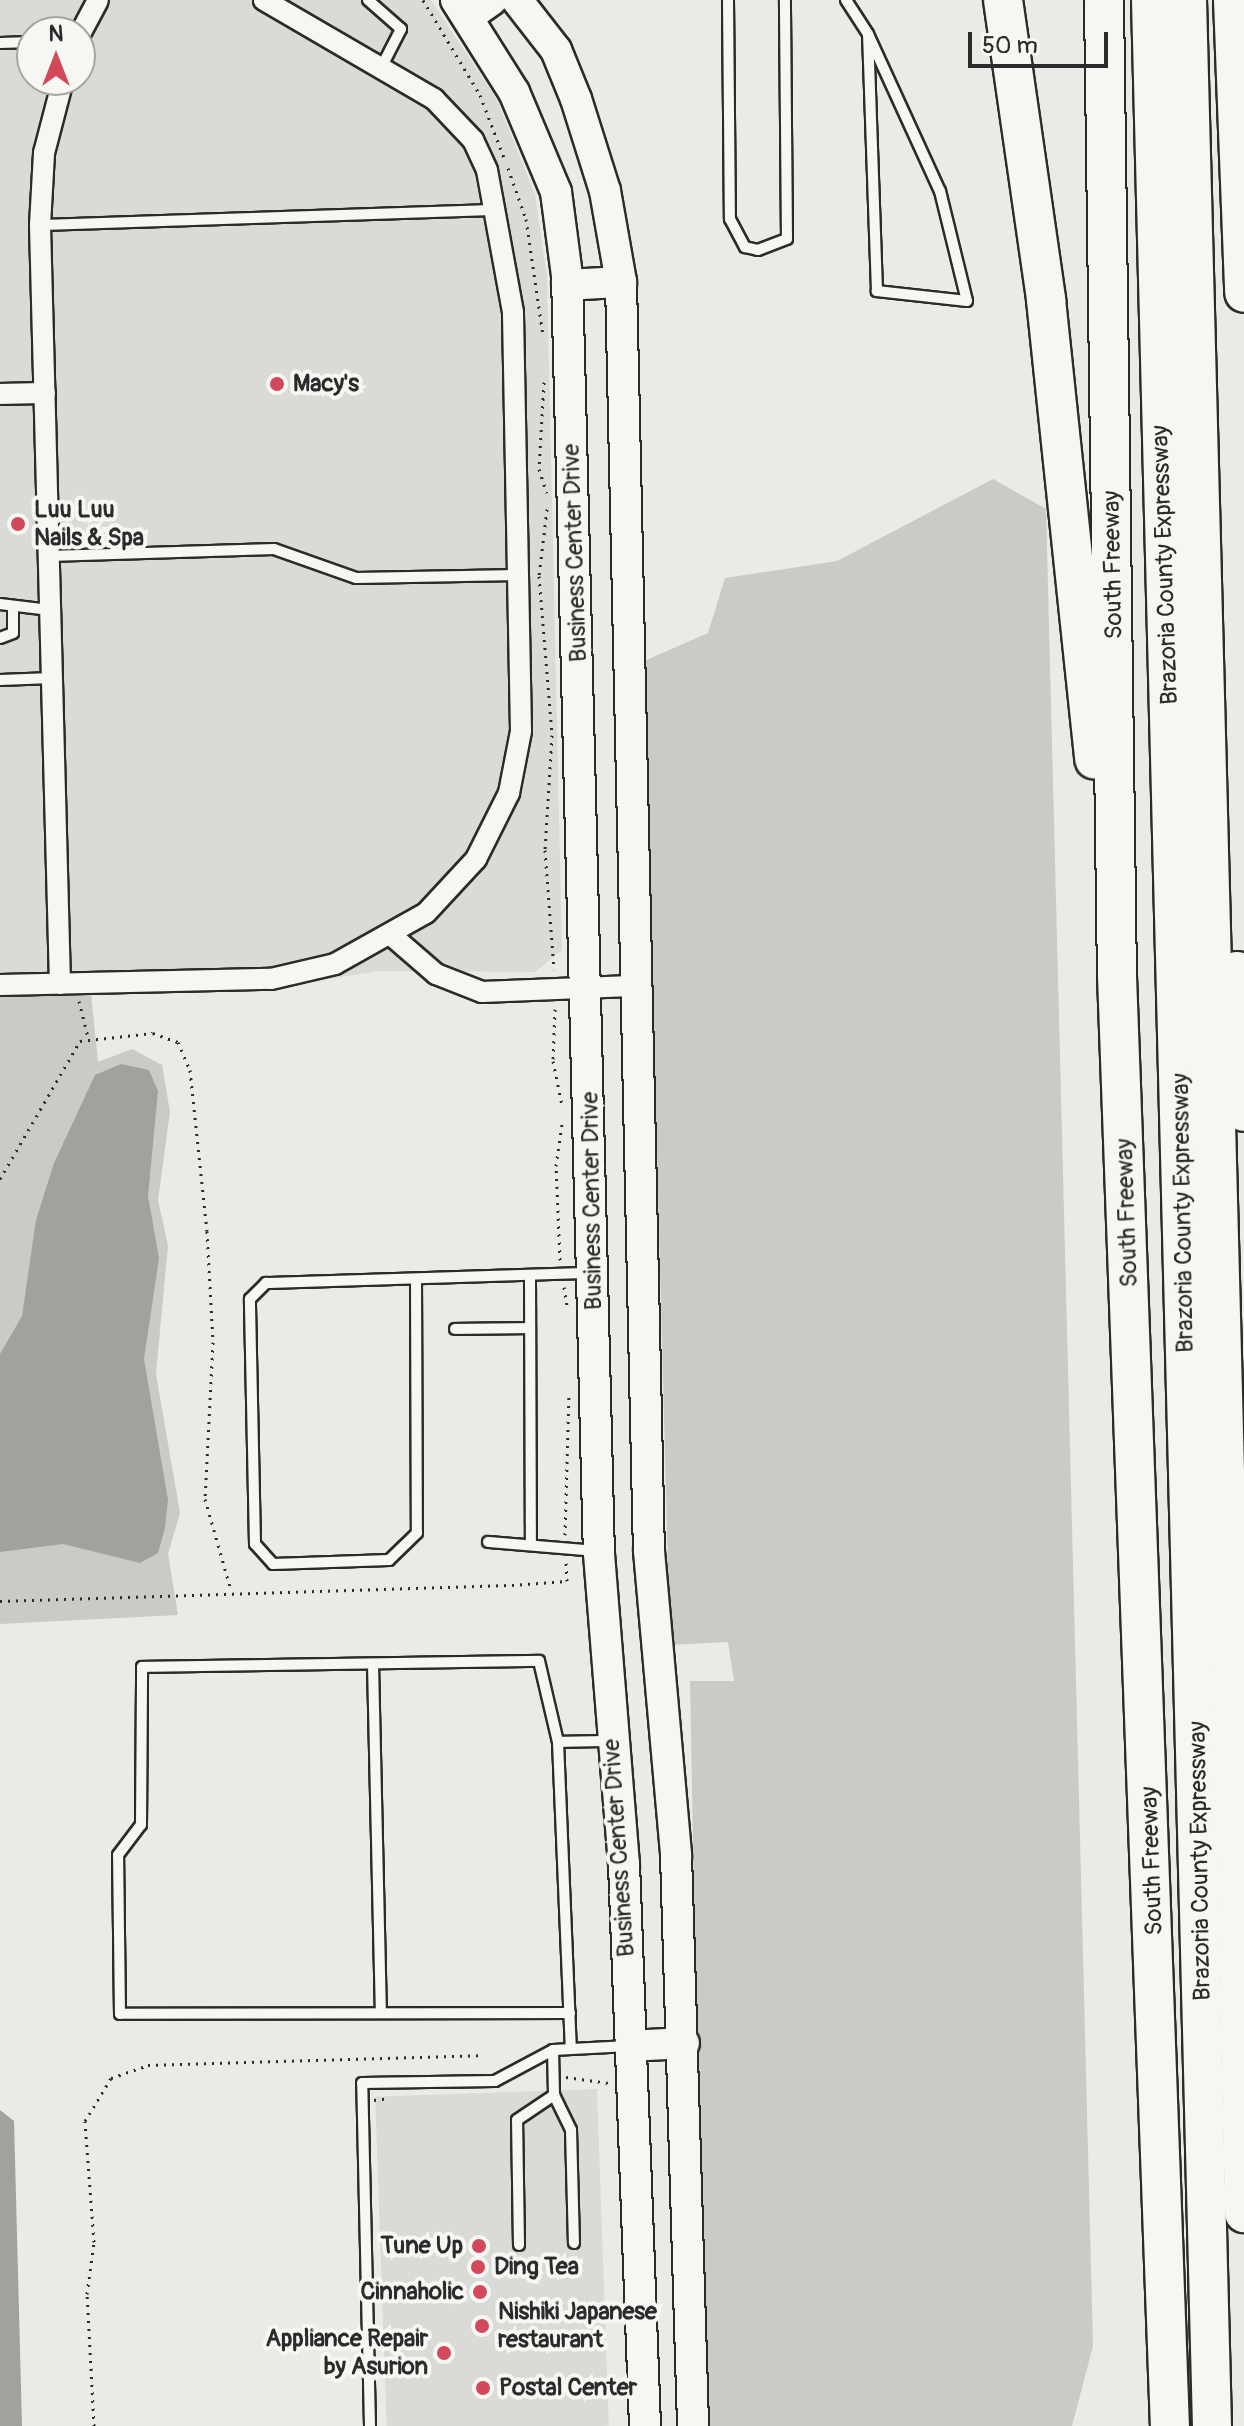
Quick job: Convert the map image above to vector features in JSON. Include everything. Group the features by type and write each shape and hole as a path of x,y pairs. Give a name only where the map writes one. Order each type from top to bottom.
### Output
{"highway":[{"path":"1003,0 1046,300 1117,976"},
{"name":"South Freeway","path":"1104,0 1117,976 1170,2426"},
{"path":"1117,976 1139,677 1134,0"},
{"name":"Brazoria County Expressway","path":"1151,0 1212,2426"},
{"name":"Brazoria County Expressway","path":"1187,0 1244,2213"},
{"path":"1233,0 1244,293"},
{"path":"1195,311 1212,376 1244,1112"},
{"path":"1150,2426 1159,2081"}],"street":[{"path":"0,985 271,979 335,964 426,913 476,859 509,793 521,731 513,312 495,210 473,140 434,99 264,0"},
{"name":"Business Center Drive","path":"517,0 556,50 576,99 605,191 621,282 631,986 649,1551 684,2043 693,2426"},
{"name":"Business Center Drive","path":"472,5 514,92 556,192 567,285 599,1551 630,2046 645,2426"},
{"path":"59,96 44,153 40,225 60,984"},
{"path":"567,285 621,282"},
{"path":"0,394 45,393"},
{"path":"391,935 436,974 482,992 631,986"},
{"path":"612,1741 663,1735"},
{"path":"630,2046 684,2043"}],"lane":[{"path":"368,0 401,29 382,66"},
{"path":"728,0 730,219 745,247 758,250 787,239 785,0"},
{"path":"846,0 868,34 940,191 967,301 877,291 868,34"},
{"path":"40,225 495,210"},
{"path":"49,556 274,549 356,578 518,575"},
{"path":"0,604 13,611 50,610"},
{"path":"0,638 13,633 13,611"},
{"path":"0,680 52,678"},
{"path":"416,1279 417,1533 389,1560 273,1564 255,1544 250,1299 266,1283 416,1279 530,1279 593,1272"},
{"path":"530,1279 531,1545"},
{"path":"455,1329 530,1328"},
{"path":"488,1542 599,1551"},
{"path":"570,2013 120,2014 118,1855 141,1825 142,1667 539,1661 558,1742 570,2013 571,2048"},
{"path":"373,1664 381,2013"},
{"path":"558,1742 612,1741"},
{"path":"370,2426 362,2083 495,2081 553,2050 630,2046"},
{"path":"553,2050 554,2095 571,2130 574,2243"},
{"path":"519,2245 517,2120 554,2095"}],"path":[{"path":"0,1179 80,1041 127,1033 178,1042 190,1070 207,1231 213,1342 205,1499 231,1590"},
{"path":"94,2426 87,2294 94,2242 85,2121 111,2078 148,2065 480,2055"}],"shaded area":[{"path":"0,0 431,0 497,100 535,194 547,277 562,950 535,972 379,971 286,986 0,996"},
{"path":"993,479 1046,509 1093,2346 1072,2426 704,2426 690,1681 734,1681 728,1642 670,1645 644,661 708,633 725,578 837,561"},
{"path":"91,993 98,1062 132,1049 162,1065 170,1112 158,1200 168,1245 156,1374 180,1513 168,1554 178,1615 0,1624 0,996"},
{"path":"121,1064 149,1070 158,1091 148,1196 159,1258 144,1359 168,1500 165,1528 158,1553 140,1563 63,1544 0,1552 0,1354 22,1316 36,1220 54,1163 95,1075"},
{"path":"597,2089 609,2426 387,2426 375,2097"},
{"path":"0,2110 14,2121 22,2426 0,2426"}],"place":[{"name":"Macy's","path":"277,384"},
{"name":"Luu Luu Nails & Spa","path":"18,524"},
{"name":"Tune Up","path":"479,2246"},
{"name":"Ding Tea","path":"478,2267"},
{"name":"Cinnaholic","path":"480,2292"},
{"name":"Nishiki Japanese restaurant","path":"482,2326"},
{"name":"Appliance Repair by Asurion","path":"444,2353"},
{"name":"Postal Center","path":"483,2388"}]}
